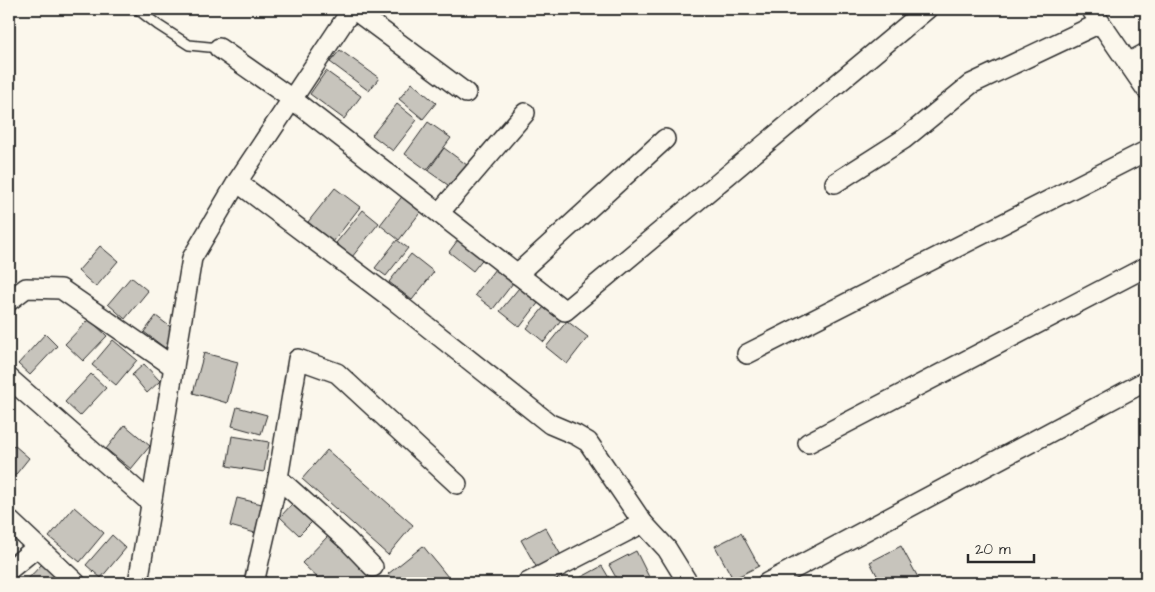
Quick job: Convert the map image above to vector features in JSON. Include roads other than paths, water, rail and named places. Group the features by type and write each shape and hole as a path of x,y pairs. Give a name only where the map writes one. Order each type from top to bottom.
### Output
{"street":[{"path":"138,583 192,258 238,182 352,9 466,93"},
{"path":"219,48 292,100 565,311 927,9"},
{"path":"835,183 904,139 971,84 1096,16 1146,89"},
{"path":"1128,63 1146,53"},
{"path":"439,213 525,113"},
{"path":"517,274 665,139"},
{"path":"747,354 1146,152"},
{"path":"238,182 395,301 550,424 588,442 643,523 666,549 688,583"},
{"path":"808,443 1146,267"},
{"path":"9,301 26,288 61,289 174,367"},
{"path":"254,583 278,478 298,359 337,374 457,484"},
{"path":"9,378 151,503"},
{"path":"766,583 1146,381"},
{"path":"278,478 348,541 373,567"},
{"path":"9,520 76,583"},
{"path":"527,583 643,523"},
{"path":"9,570 37,548"}],"lane":[{"path":"137,9 189,45 219,48"}]}
